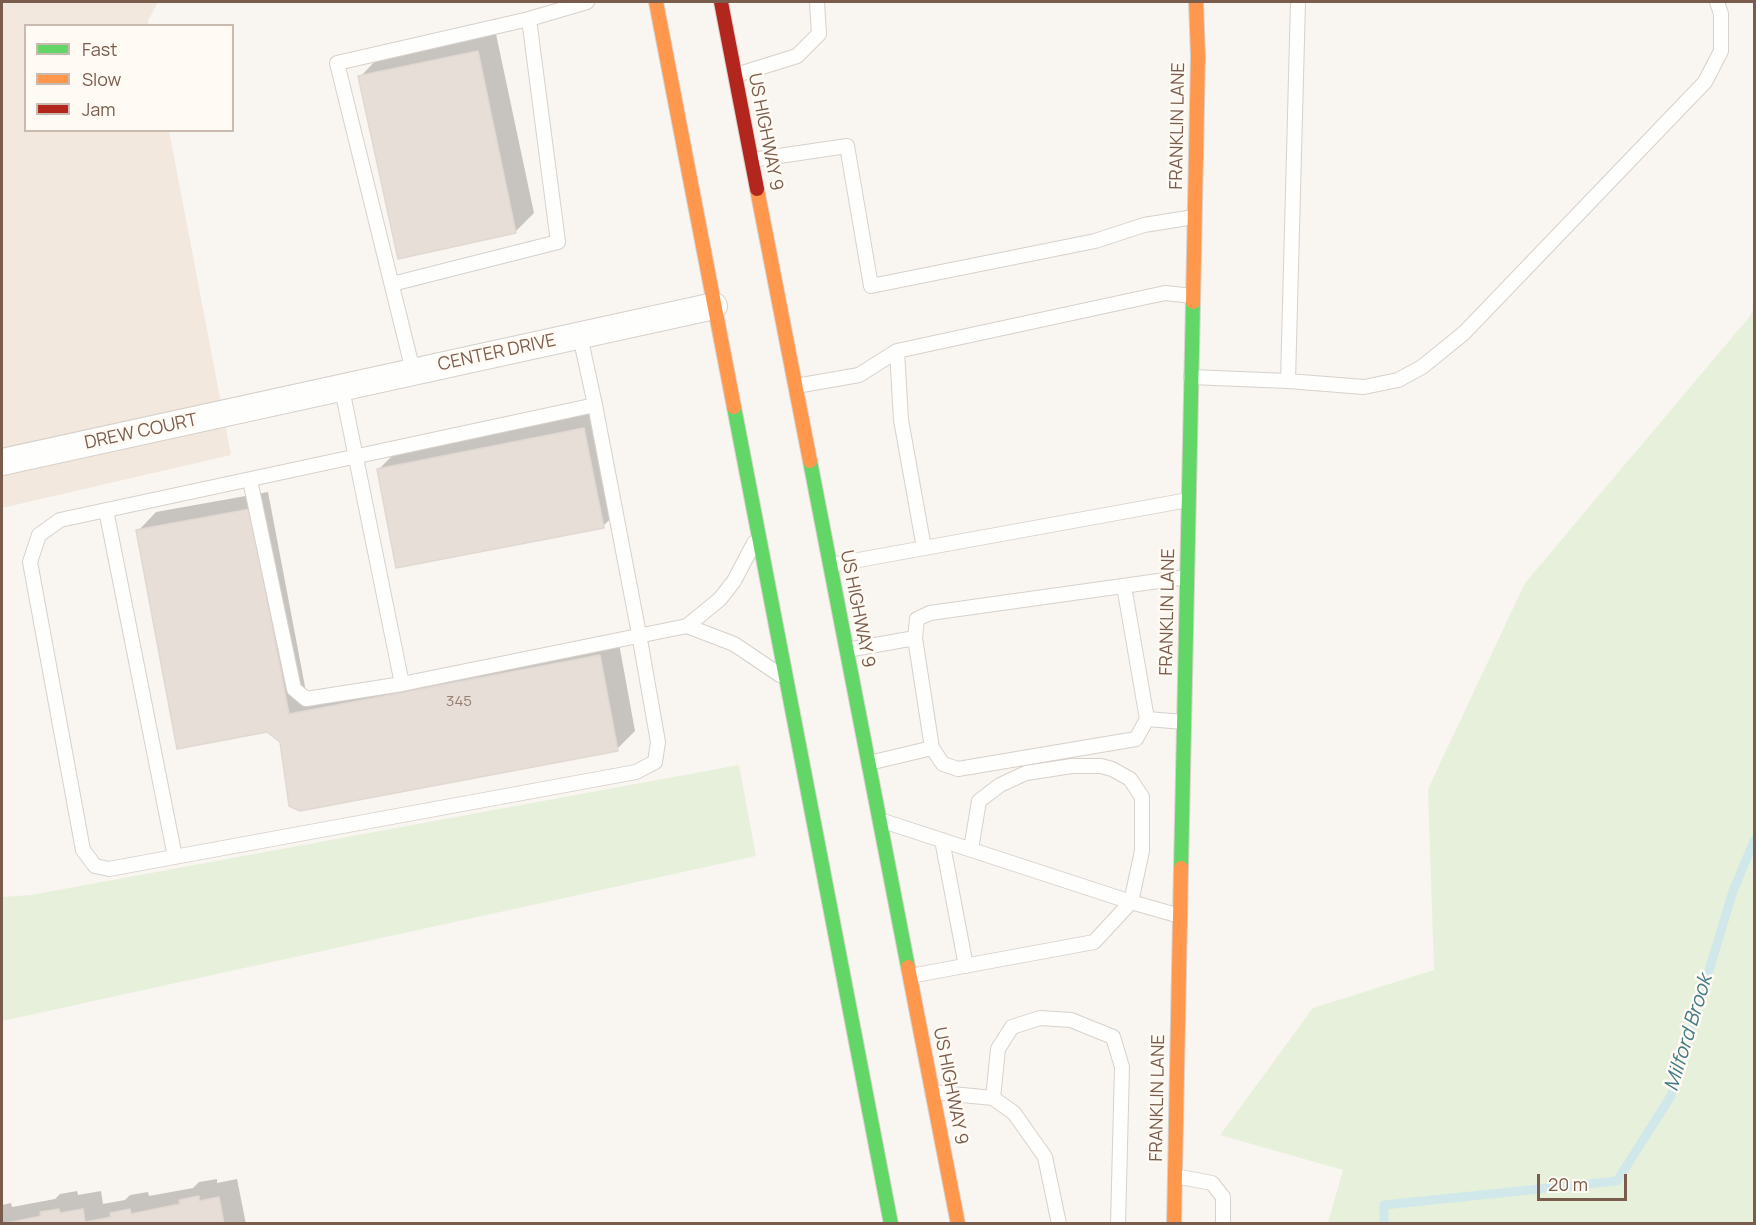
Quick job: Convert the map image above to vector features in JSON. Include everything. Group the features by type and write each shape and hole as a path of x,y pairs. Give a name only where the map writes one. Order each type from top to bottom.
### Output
{"main road":[{"path":"656,2 891,1224"},
{"name":"US HIGHWAY 9","path":"722,2 958,1224"},
{"name":"FRANKLIN LANE","path":"1173,1224 1193,296 1196,2"}],"street":[{"name":"CENTER DRIVE","path":"281,402 714,306"},
{"name":"DREW COURT","path":"2,462 281,402"}],"lane":[{"path":"413,371 337,63 530,19 587,2"},
{"path":"736,75 797,56 819,34 818,2"},
{"path":"1288,381 1299,2"},
{"path":"1191,377 1364,387 1398,380 1422,367 1464,333 1705,82 1721,51 1721,15 1717,2"},
{"path":"392,284 558,242 530,19"},
{"path":"752,160 847,146 871,286 1095,241 1144,225 1194,217"},
{"path":"796,386 859,375 897,351 1165,293 1193,296"},
{"path":"580,336 595,405 639,634 658,742 655,762 636,772 109,869 94,866 83,850 30,562 39,534 60,520 595,405"},
{"path":"897,351 901,420 924,548"},
{"path":"342,389 402,684"},
{"path":"250,480 294,690 306,699 402,684 687,626 706,613 734,581 758,534"},
{"path":"831,566 1188,500"},
{"path":"106,510 175,856"},
{"path":"1124,586 1147,719 1136,739 958,769 944,764 932,748 915,638 917,619 930,613 1187,577"},
{"path":"687,626 734,644 786,680"},
{"path":"847,650 915,638"},
{"path":"1147,719 1184,722"},
{"path":"869,763 932,748"},
{"path":"910,976 1094,942 1131,902 1142,852 1142,797 1130,779 1101,766 1072,766 1026,773 999,785 979,801 971,849"},
{"path":"880,819 1131,902 1180,915"},
{"path":"942,840 966,966"},
{"path":"993,1098 998,1049 1012,1027 1040,1018 1071,1020 1113,1037 1122,1067 1118,1224"},
{"path":"932,1092 993,1098 1014,1113 1045,1156 1059,1224"},
{"path":"1174,1176 1212,1183 1223,1197 1223,1224"}],"shaded area":[{"path":"2,2 158,2 148,21 149,24 24,24 24,132 169,132 231,455 2,508"}],"green space":[{"path":"1754,307 1754,1223 1328,1223 1343,1170 1220,1135 1313,1008 1434,970 1428,789 1525,583 1751,315"},
{"path":"739,765 756,856 2,1021 2,897 31,895"}],"building":[{"path":"478,51 516,233 398,259 358,76"},
{"path":"584,428 604,528 396,568 377,469"},
{"path":"250,509 289,714 600,655 618,751 300,811 289,806 280,742 267,732 177,749 136,530"},
{"path":"199,1196 199,1201 219,1197 224,1224 2,1224 41,1216 40,1212 59,1209 60,1213 83,1209 85,1222 111,1217 110,1213 130,1209 131,1214 180,1204 179,1200"}],"waterway":[{"name":"Milford Brook","path":"1384,1224 1384,1205 1617,1181 1671,1096 1733,891 1754,841"}],"traffic: fast":[{"path":"1181,868 1193,302"},
{"path":"734,407 891,1224"},
{"path":"810,461 908,967"}],"traffic: slow":[{"path":"656,2 734,407"},
{"path":"1193,302 1198,56 1196,2"},
{"path":"757,189 810,461"},
{"path":"1174,1224 1181,868"},
{"path":"908,967 958,1224"}],"traffic: jam":[{"path":"721,2 757,189"}]}
